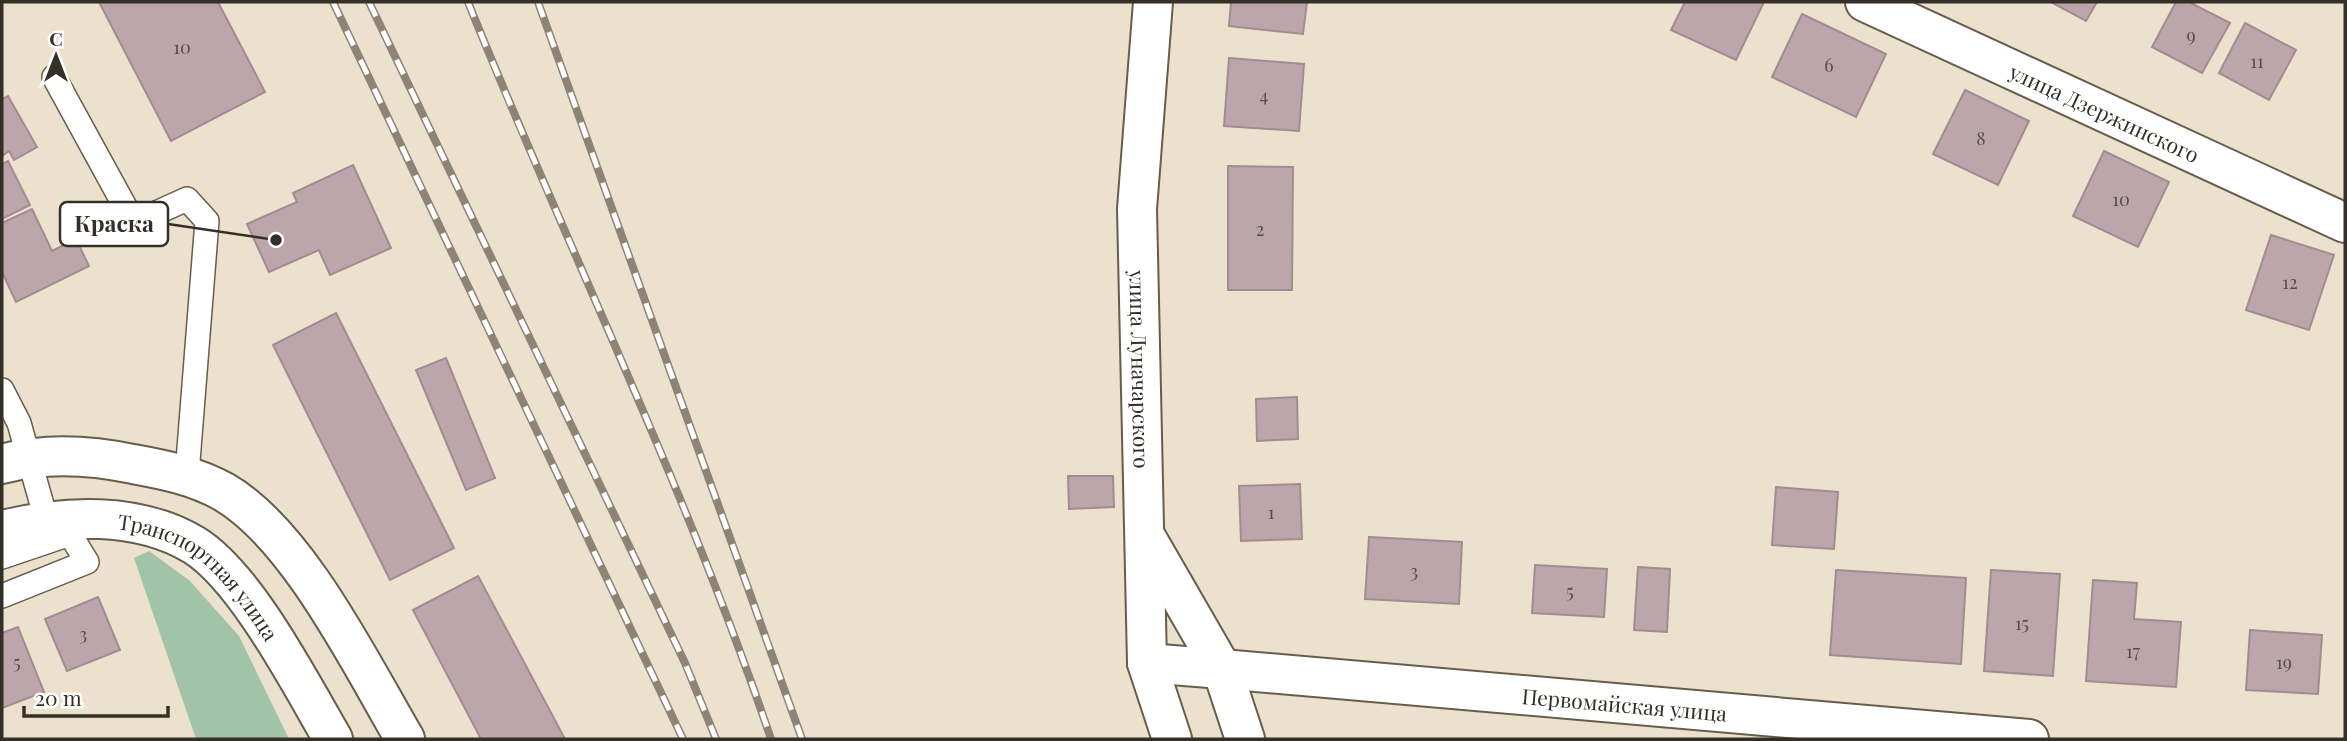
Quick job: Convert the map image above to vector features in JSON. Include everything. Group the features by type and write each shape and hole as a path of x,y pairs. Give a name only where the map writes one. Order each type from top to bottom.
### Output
{"street":[{"name":"улица Луначарского","path":"1153,2 1137,209 1147,663 1172,739"},
{"name":"улица Дзержинского","path":"1865,2 2345,223"},
{"path":"16,461 88,455 187,474 242,505 285,549 331,612 405,739"},
{"name":"Транспортная улица","path":"2,530 46,519 127,522 165,532 195,546 223,569 278,644 333,739"},
{"path":"1144,534 1222,669 1245,739"},
{"path":"1147,663 1222,669"},
{"name":"Первомайская улица","path":"1222,669 2029,739"}],"lane":[{"path":"54,76 134,223 187,199 207,221 187,474"},
{"path":"2,390 19,423 16,461 46,519"},
{"path":"2,557 70,534 87,562 2,596"}],"green space":[{"path":"149,551 190,581 239,636 289,739 196,739 134,558"}],"building":[{"path":"99,2 218,2 265,92 171,141"},
{"path":"1231,2 1307,2 1303,34 1229,26"},
{"path":"1685,2 1764,2 1736,60 1671,30"},
{"path":"2051,2 2097,2 2086,21"},
{"path":"2176,2 2189,2 2230,23 2202,73 2152,47"},
{"path":"1802,14 1886,54 1856,117 1772,77"},
{"path":"2245,23 2296,50 2269,100 2219,73"},
{"path":"1229,58 1304,64 1299,131 1224,126"},
{"path":"1965,90 2029,121 1998,185 1933,154"},
{"path":"8,96 37,147 14,160 9,151 2,156 2,99"},
{"path":"2104,151 2169,182 2138,247 2073,216"},
{"path":"8,161 30,205 2,219 2,164"},
{"path":"353,165 391,248 330,275 319,250 269,272 247,224 297,202 293,193"},
{"path":"1228,166 1293,167 1292,290 1228,290"},
{"path":"32,209 52,251 76,239 89,266 16,302 2,272 2,223"},
{"path":"2271,235 2334,255 2309,330 2246,310"},
{"path":"336,313 454,548 390,580 273,345"},
{"path":"446,358 495,478 466,490 416,370"},
{"path":"1297,397 1298,439 1257,441 1256,399"},
{"path":"1068,476 1113,476 1114,507 1069,509"},
{"path":"1300,484 1302,539 1241,541 1239,486"},
{"path":"1776,487 1838,492 1834,549 1772,545"},
{"path":"1369,537 1462,542 1459,604 1365,599"},
{"path":"1535,565 1607,569 1604,617 1532,613"},
{"path":"1638,567 1670,569 1667,632 1634,630"},
{"path":"1836,570 1966,578 1961,664 1830,655"},
{"path":"1991,570 2060,574 2053,676 1984,671"},
{"path":"478,576 565,739 481,739 413,610"},
{"path":"2093,580 2137,583 2134,619 2181,622 2176,687 2086,681"},
{"path":"98,597 120,650 67,671 45,619"},
{"path":"18,627 44,692 2,708 2,633"},
{"path":"2250,630 2322,635 2318,694 2246,690"}],"railway":[{"path":"333,2 683,739"},
{"path":"369,2 685,663 716,739"},
{"path":"468,2 702,552 771,739"},
{"path":"538,2 802,739"}],"place":[{"name":"Краска","path":"276,240"}]}
